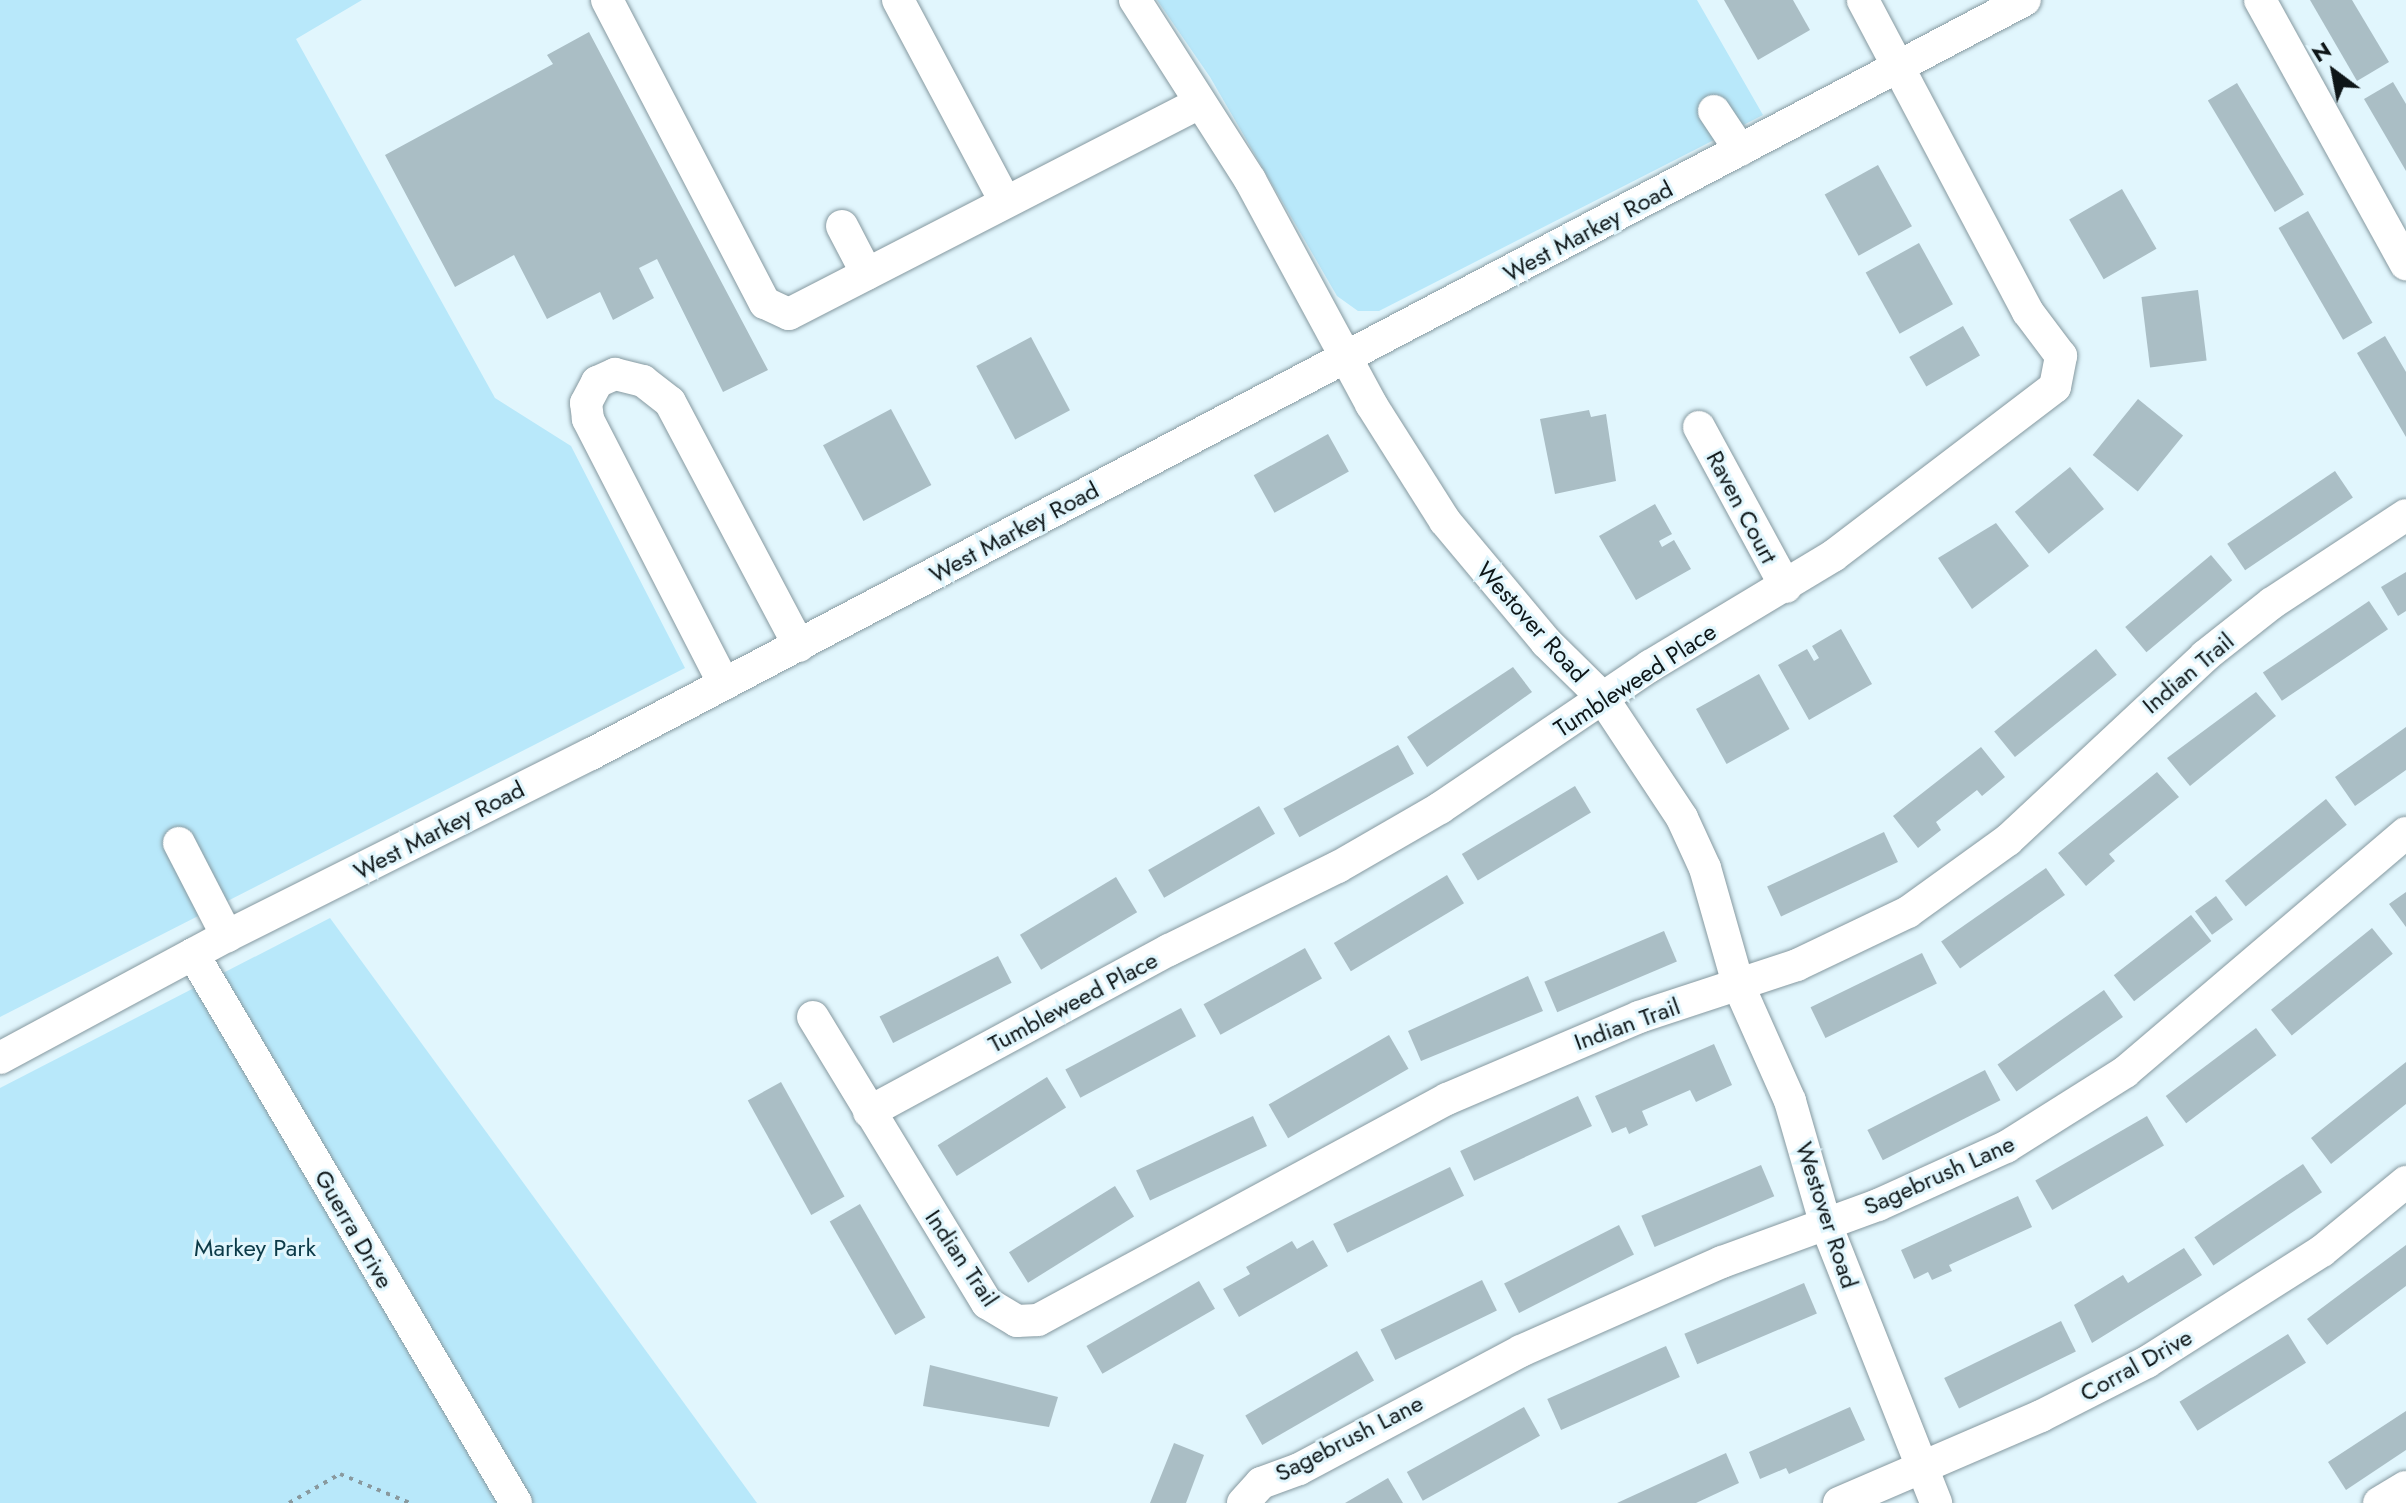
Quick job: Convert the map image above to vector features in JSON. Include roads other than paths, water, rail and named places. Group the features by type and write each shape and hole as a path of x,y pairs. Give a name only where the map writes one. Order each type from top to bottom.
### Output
{"street":[{"path":"607,0 765,303 789,314 1200,103"},
{"path":"898,0 1005,201"},
{"name":"Westover Road","path":"1135,0 1250,180 1347,358 1445,521 1535,630 1602,697 1682,818 1717,906 1738,984 1790,1101 1825,1222 1917,1467 1936,1503"},
{"path":"1863,0 1896,66"},
{"name":"West Markey Road","path":"0,1058 227,936 799,646 2025,0"},
{"path":"2260,0 2406,264"},
{"name":"Tumbleweed Place","path":"869,1112 1169,950 1338,867 1440,808 1602,697 1786,587 2029,410 2055,387 2062,370 2061,356 2028,312 1896,66"},
{"path":"1714,111 1740,150"},
{"path":"842,226 867,274"},
{"path":"724,684 588,419 586,403 597,382 615,374 643,381 670,402 799,646"},
{"name":"Raven Court","path":"1699,427 1786,587"},
{"name":"Indian Trail","path":"813,1017 987,1303 1017,1321 1038,1320 1447,1099 1626,1023 1853,941 1959,878 2008,840 2205,656 2272,603 2406,515"},
{"name":"Sagebrush Lane","path":"1243,1503 1261,1483 1299,1469 1521,1351 1825,1222 1943,1178 2066,1112 2180,1029 2302,917 2406,833"},
{"path":"179,843 227,936"},
{"name":"Guerra Drive","path":"193,954 516,1503"},
{"name":"Corral Drive","path":"1839,1503 2041,1416 2147,1362 2322,1251 2406,1182"},
{"path":"2379,1503 2406,1487"}],"park label":[{"name":"Markey Park","path":"255,1248"}]}
